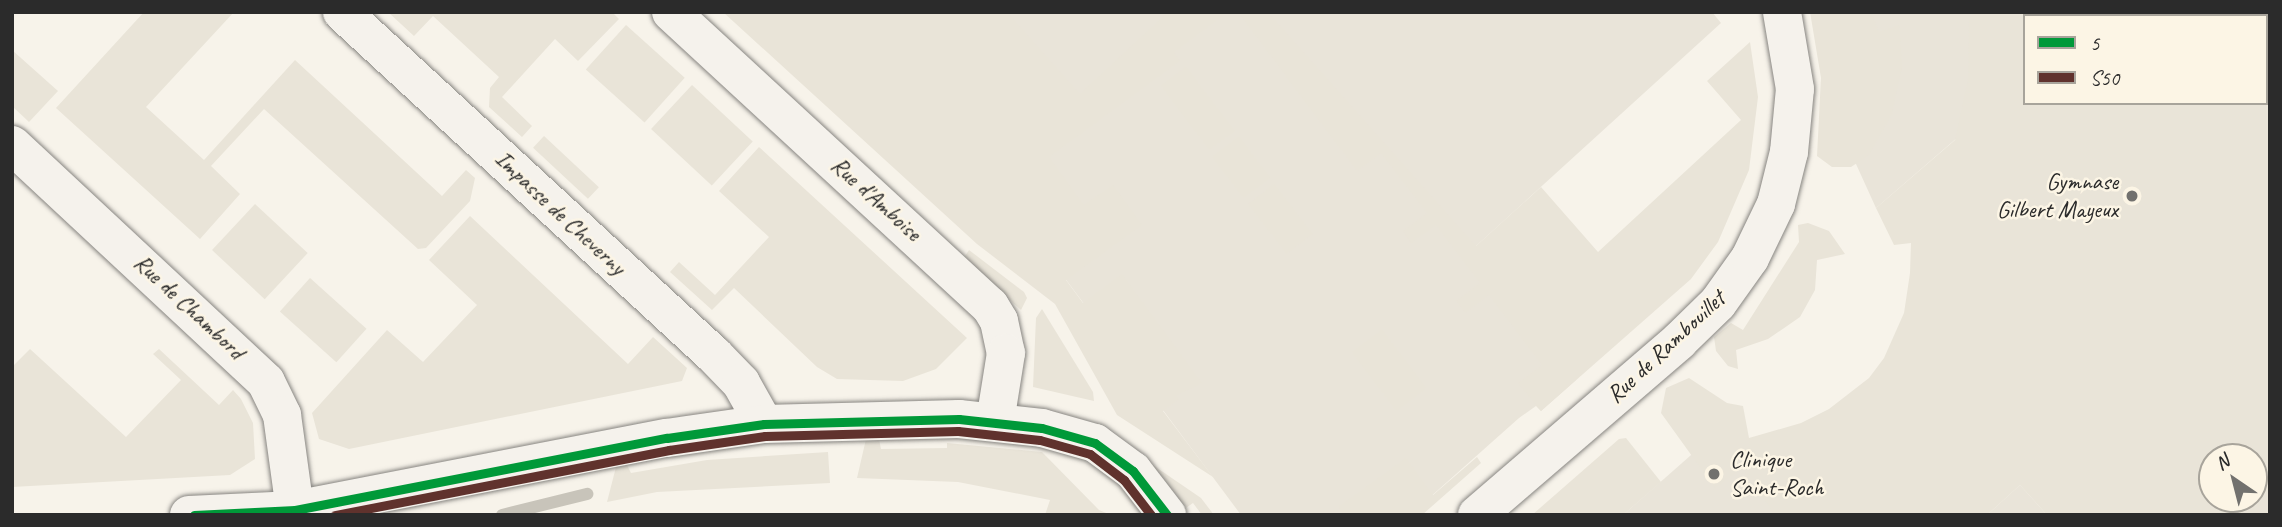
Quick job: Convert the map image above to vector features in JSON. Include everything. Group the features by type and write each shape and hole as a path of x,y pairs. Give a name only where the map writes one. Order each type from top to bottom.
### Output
{"street":[{"name":"Impasse de Cheverny","path":"342,12 714,355 741,383 764,424"},
{"name":"Rue d'Amboise","path":"671,12 990,306 999,321 1006,353 995,422"},
{"name":"Rue de Rambouillet","path":"1477,515 1679,341 1718,303 1750,258 1776,204 1790,152 1795,89 1782,12"},
{"name":"Rue de Chambord","path":"12,145 266,382 282,415 295,510"},
{"path":"189,515 295,510 667,438 764,424 841,420 995,422 1042,428 1095,443 1133,471 1167,515"}],"shaded area":[{"path":"144,12 234,12 146,107 204,160 295,60 442,196 466,170 475,178 470,201 426,248 418,249 264,109 211,166 240,194 200,239 56,108"},
{"path":"388,12 612,12 619,19 578,61 555,39 502,97 532,126 522,137 489,107 490,88 499,77 433,16 414,36"},
{"path":"723,12 898,12 902,17 908,12 1007,12 1080,94 1168,12 1228,12 1174,52 1180,61 1049,157 1084,205 1113,185 1142,225 1066,280 1083,303 1122,274 1202,383 1177,395 1179,399 1163,411 1213,477 1117,415 1055,304 977,244"},
{"path":"867,12 1712,12 1721,23 1476,246 1576,380 1541,411 1536,406 1519,418 1410,515 1241,515"},
{"path":"1238,12 1268,12 1476,246 1541,187 1598,252 1741,120 1707,81 1750,42 1758,97 1749,170 1718,242 1691,279 1541,411 1518,383 1542,365 1489,295 1465,313 1456,301 1480,283 1436,225 1411,243 1403,231 1427,213 1381,153 1357,171"},
{"path":"1810,12 1871,12 1879,32 1899,25 1902,67 1892,114 1869,155 1851,167 1832,167 1817,156 1821,78"},
{"path":"1850,12 2102,12 2023,14 2023,81 1876,208 1846,142"},
{"path":"1974,12 2270,12 2270,515 2047,515 2020,485 1987,515 1775,515 1742,468 1715,488 1661,413 1666,388 1689,378 1727,403 1743,406 1749,438 1801,423 1829,409 1869,378 1884,358 1904,313 1910,273 1911,243 1894,245 1876,208 1955,140 1968,79 1969,20"},
{"path":"626,25 685,78 645,122 586,70"},
{"path":"12,50 58,91 29,122 12,106"},
{"path":"1186,67 1234,131 1209,150 1161,86"},
{"path":"692,85 753,142 712,185 651,129"},
{"path":"544,136 599,187 588,199 533,148"},
{"path":"1239,137 1270,178 1243,198 1213,157"},
{"path":"759,147 967,338 936,369 903,381 837,379 817,367 734,288 712,310 670,272 679,262 715,295 769,237 719,191"},
{"path":"1274,184 1313,234 1287,254 1248,204"},
{"path":"255,204 308,253 265,299 212,250"},
{"path":"470,216 628,364 653,337 687,368 682,381 349,449 319,439 312,413 387,330 423,362 477,305 429,260"},
{"path":"1808,223 1829,231 1845,254 1817,260 1815,290 1800,317 1768,339 1736,350 1738,369 1728,366 1716,351 1714,337 1731,323 1743,330 1799,242 1798,225"},
{"path":"969,250 1024,292 1027,298 1021,310 963,259"},
{"path":"310,278 366,329 336,362 280,311"},
{"path":"1042,309 1093,392 1094,401 1033,387 1036,318"},
{"path":"1382,330 1426,388 1396,411 1352,352"},
{"path":"30,349 126,437 181,380 153,354 159,349 219,405 233,390 241,399 253,423 255,459 230,475 12,487 12,367"},
{"name":"Clinique Saint-Roch","path":"1724,426 1787,515 1623,515"},
{"path":"1626,438 1661,482 1623,515 1532,515 1619,439"},
{"path":"866,439 879,439 881,449 947,448 947,443 1042,452 1099,510 1111,515 1045,515 1050,500 958,482 857,478"},
{"path":"1128,448 1201,498 1214,515 1202,515 1193,503 1183,510"},
{"path":"828,452 830,483 657,492 607,502 616,467 627,465 631,473 707,460"},
{"path":"1477,457 1481,463 1422,515 1344,515 1338,507 1406,458 1433,495"},
{"path":"2020,485 2047,515 1987,515"}],"waterway":[{"path":"502,515 587,494"}],"transit line":[{"name":"5","path":"194,515 295,510 667,438 764,424 959,419 1042,428 1095,443 1133,471 1167,515"},
{"name":"S50","path":"335,515 669,450 765,436 958,431 1040,440 1090,454 1124,480 1151,515"}],"place":[{"name":"Gymnase Gilbert Mayeux","path":"2132,196"},
{"name":"Clinique Saint-Roch","path":"1714,474"}]}
